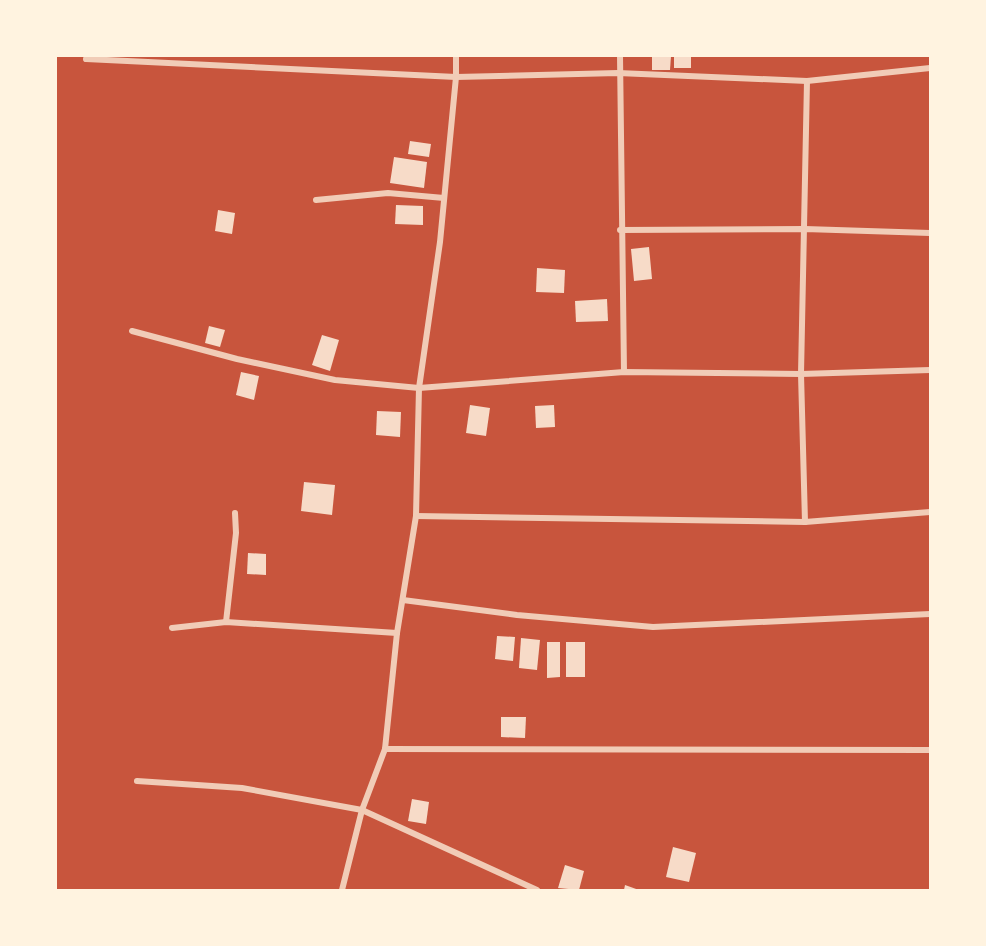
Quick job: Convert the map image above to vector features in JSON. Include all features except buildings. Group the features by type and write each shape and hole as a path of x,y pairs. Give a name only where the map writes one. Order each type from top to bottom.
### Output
{"street":[{"path":"342,891 362,810 385,749 398,633 416,516 419,388 440,242 456,56"},
{"path":"620,56 618,73 624,372"},
{"path":"86,59 456,77 618,73 807,81 930,68"},
{"path":"805,522 801,374 807,81"},
{"path":"316,200 388,193 444,198"},
{"path":"621,230 805,229 930,233"},
{"path":"132,331 237,359 335,380 419,388 624,372 801,374 930,370"},
{"path":"416,516 805,522 930,512"},
{"path":"226,622 236,533 234,513"},
{"path":"404,600 517,615 653,627 930,614"},
{"path":"172,628 226,622 398,633"},
{"path":"385,749 930,750"},
{"path":"137,781 242,788 362,810 537,891"}]}
